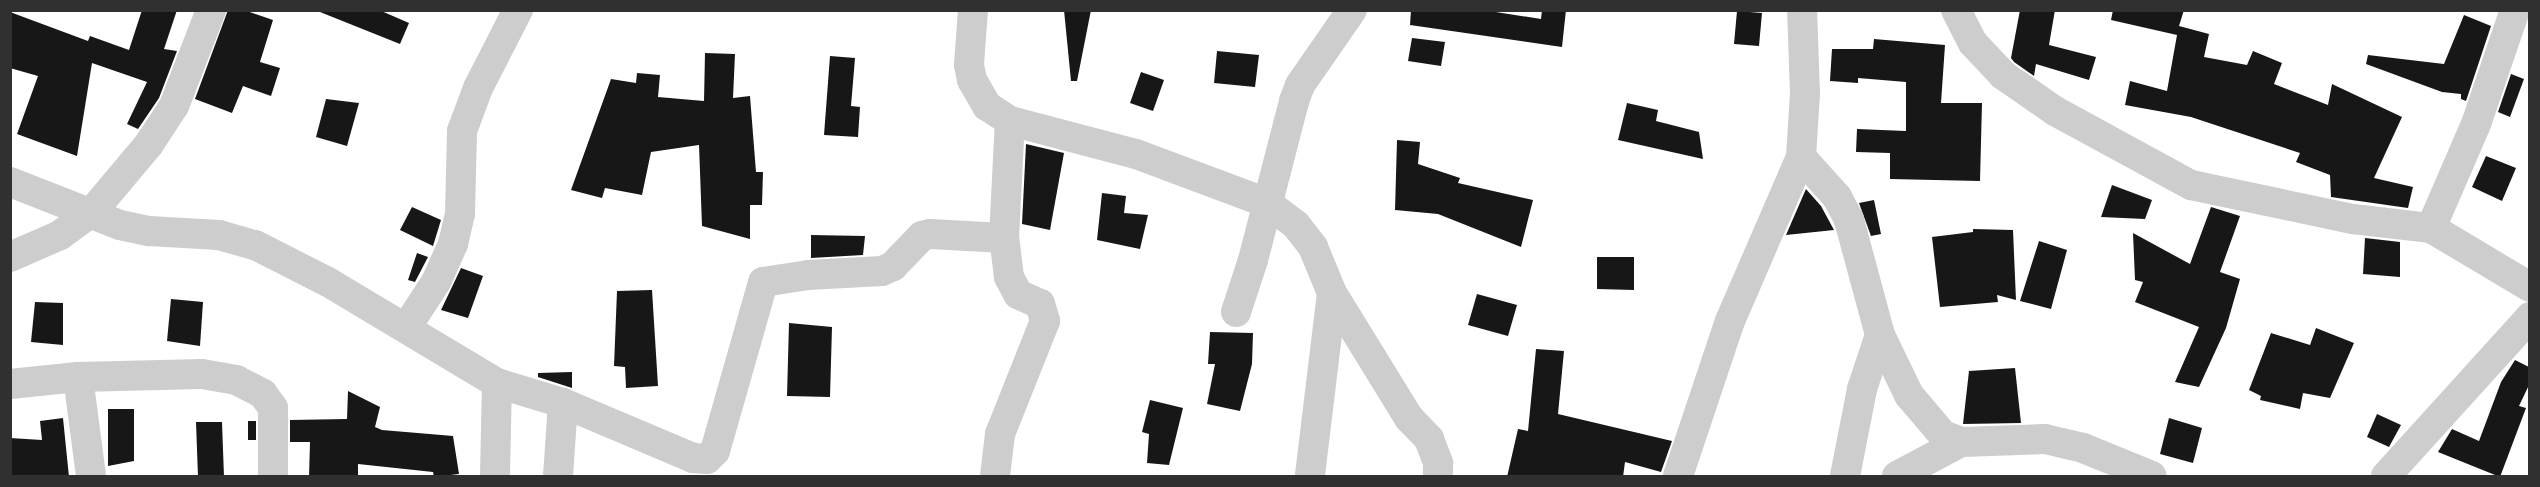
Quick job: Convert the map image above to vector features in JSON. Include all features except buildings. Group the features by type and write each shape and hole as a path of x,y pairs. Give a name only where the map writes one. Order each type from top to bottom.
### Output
{"street":[{"path":"10,257 60,235 92,212 149,144 174,106 211,10"},
{"path":"406,328 436,282 453,244 460,214 462,131 478,88 518,10"},
{"path":"973,10 968,48 972,80 987,106 1010,121 1136,154 1267,204 1296,225 1313,247 1332,293 1410,418 1429,439 1438,463 1438,477"},
{"path":"1678,477 1730,321 1801,157 1805,94 1802,10"},
{"path":"1956,10 1973,43 2003,75 2055,111 2191,185 2353,219 2431,228 2529,287"},
{"path":"2431,228 2476,124 2515,10"},
{"path":"1236,312 1300,85 1345,12"},
{"path":"995,477 1000,434 1045,321 1040,304 1013,289 1004,238 1010,121"},
{"path":"1801,157 1837,197 1849,220 1880,335 1909,395 1925,417 1943,435 1961,442 2045,439 2083,448 2152,477"},
{"path":"10,182 92,212 120,225 149,231 219,235 255,245 406,328 497,383 563,404 683,454 707,459 715,452 763,282 808,275 882,271 893,266 922,236 930,234 1004,238"},
{"path":"1311,477 1332,293"},
{"path":"2386,476 2529,317"},
{"path":"1845,477 1862,389 1880,335"},
{"path":"10,384 78,377 202,374 251,386 273,408 273,477"},
{"path":"78,377 91,477"},
{"path":"495,477 497,383"},
{"path":"558,477 563,404"},
{"path":"1897,477 1961,442"}]}
